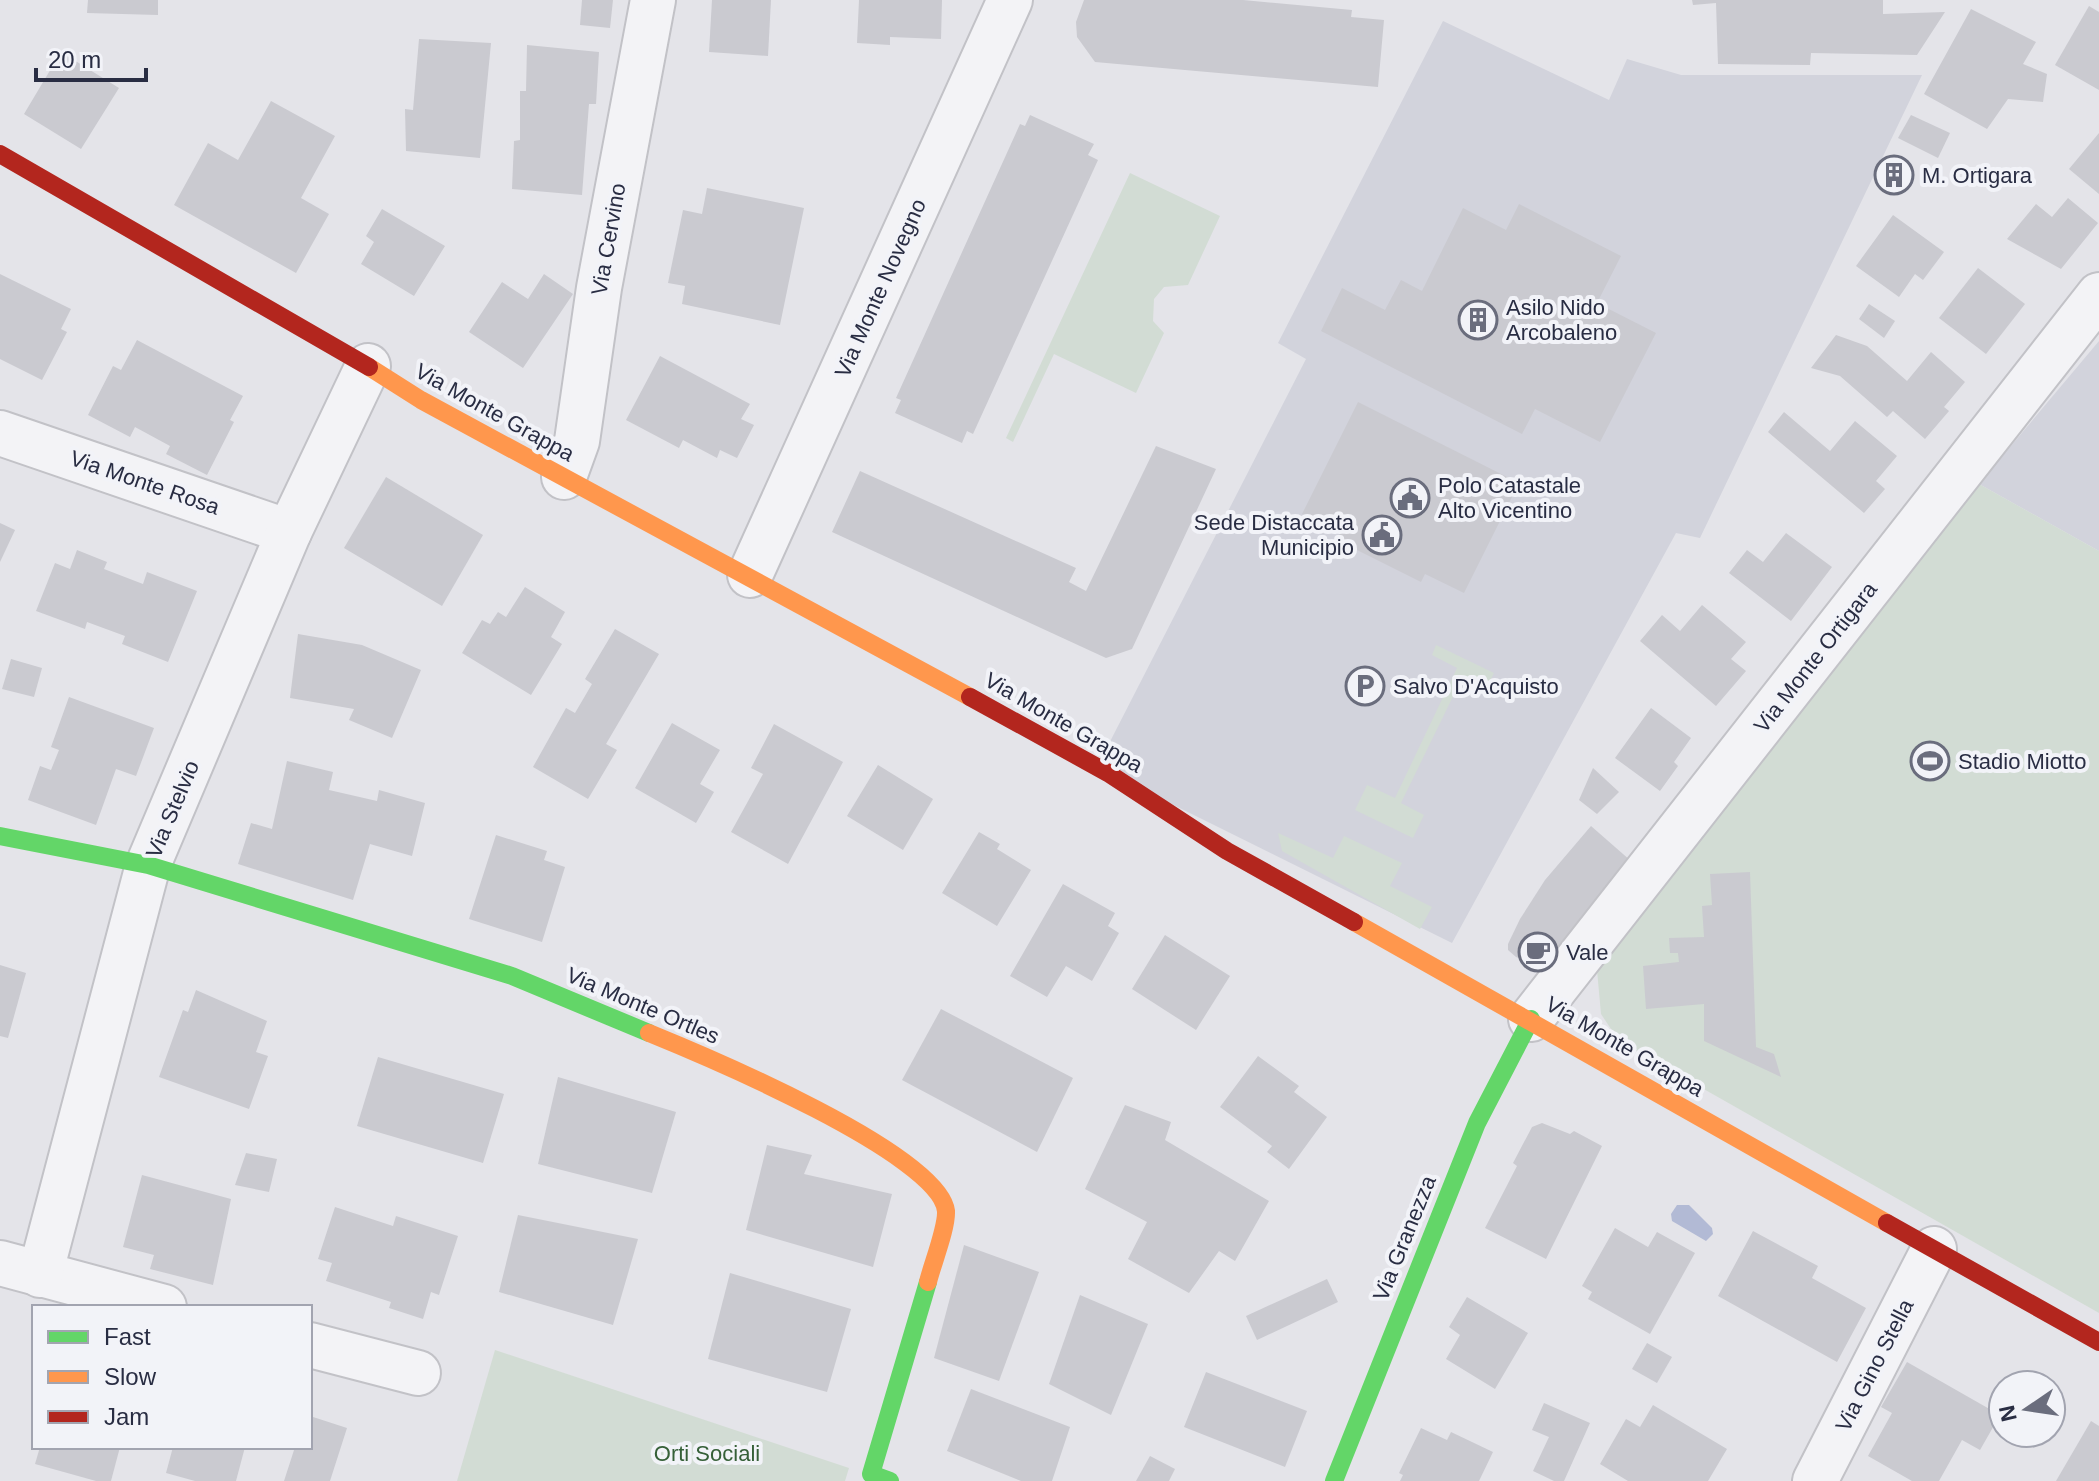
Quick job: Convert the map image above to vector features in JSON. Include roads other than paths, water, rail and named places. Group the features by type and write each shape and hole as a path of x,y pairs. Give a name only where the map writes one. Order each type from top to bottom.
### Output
{"main road":[{"name":"Via Monte Grappa","path":"0,154 368,366 421,400 750,575 1108,773 1227,851 1531,1019 1761,1153 2099,1342"},
{"name":"Via Monte Ortles","path":"0,836 148,865 512,976 714,1060 860,1133 917,1170 937,1189 946,1212 916,1328 871,1474 890,1481"},
{"name":"Via Granezza","path":"1334,1481 1477,1123 1531,1019"}],"street":[{"name":"Via Cervino","path":"564,477 577,441 599,288 653,0"},
{"name":"Via Monte Novegno","path":"750,575 1010,0"},
{"name":"Via Monte Ortigara","path":"1531,1019 2099,295"},
{"name":"Via Stelvio","path":"20,1269 148,865 289,532 368,366"},
{"name":"Via Monte Rosa","path":"0,433 289,532"},
{"name":"Via Gino Stella","path":"1815,1481 1934,1249"},
{"path":"20,1269 156,1305"},
{"path":"312,1346 418,1373"}],"water":[{"path":"1677,1205 1689,1205 1712,1228 1713,1234 1706,1241 1672,1221 1671,1214"}],"place":[{"name":"M. Ortigara","path":"1894,175"},
{"name":"Asilo Nido Arcobaleno","path":"1478,320"},
{"name":"Polo Catastale Alto Vicentino","path":"1410,498"},
{"name":"Sede Distaccata Municipio","path":"1382,535"},
{"name":"Salvo D'Acquisto","path":"1365,686"},
{"name":"Stadio Miotto","path":"1930,761"},
{"name":"Vale","path":"1538,952"}],"park label":[{"name":"Orti Sociali","path":"707,1453"}]}
